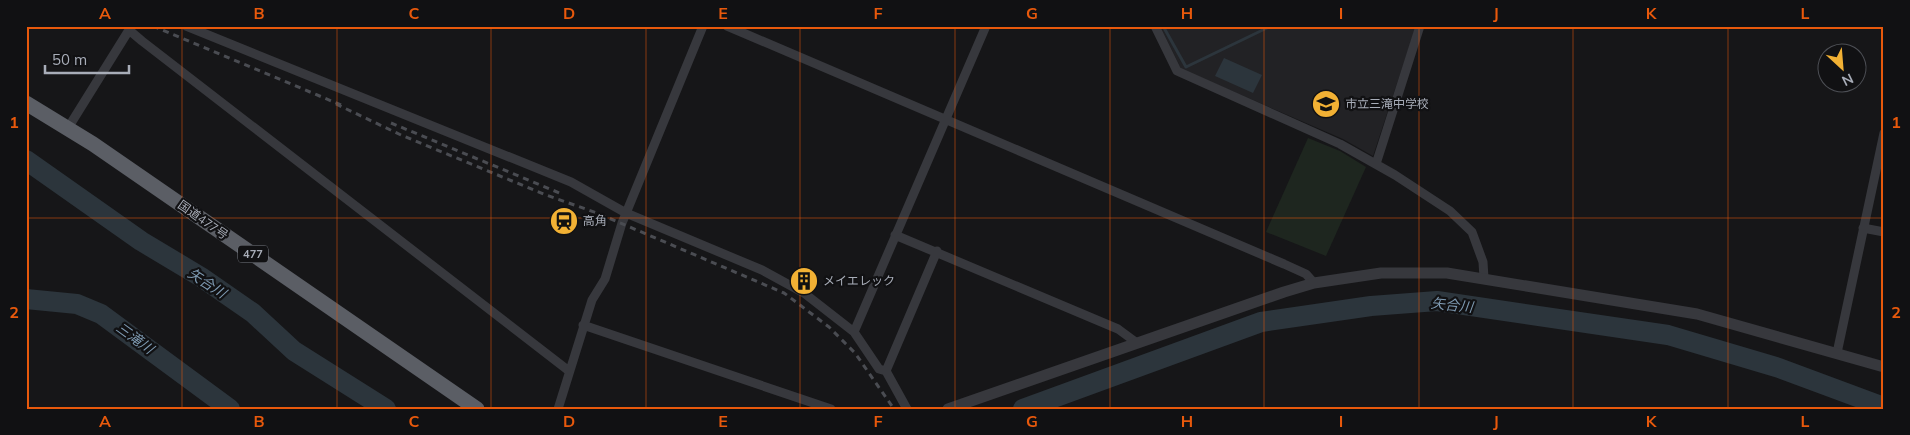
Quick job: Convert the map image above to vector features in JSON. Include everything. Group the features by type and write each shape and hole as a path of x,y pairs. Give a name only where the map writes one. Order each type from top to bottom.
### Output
{"highway":[{"name":"国道477号","path":"26,103 68,128 477,409"}],"street":[{"path":"186,26 571,182 626,212 762,270 804,293 854,332 879,368 886,371 907,409"},
{"path":"558,409 592,300 605,279 626,212 703,26"},
{"path":"727,26 1284,264 1306,274 1314,283"},
{"path":"854,332 986,26"},
{"path":"1155,26 1178,71 1340,144 1424,193 1466,225 1478,246 1484,278"},
{"path":"1376,164 1420,26"},
{"path":"68,128 130,28 569,371"},
{"path":"1837,352 1884,133"},
{"path":"1863,228 1884,232"},
{"path":"896,235 1118,329 1137,342"},
{"path":"886,371 937,251"},
{"path":"948,409 1137,342 1314,283 1382,273 1414,272 1484,278 1697,314 1837,352 1884,367"},
{"path":"583,325 831,409"}],"shaded area":[{"name":"市立三滝中学校","path":"1160,26 1416,26 1373,156 1343,139 1181,69"},
{"path":"1224,58 1262,75 1253,93 1215,76"},
{"path":"1308,138 1340,151 1366,167 1326,256 1266,232"}],"waterway":[{"path":"1163,26 1186,67 1271,26"},
{"name":"矢合川","path":"26,160 141,241 201,277 253,313 294,351 386,409"},
{"name":"三滝川","path":"26,299 77,304 101,314 230,409"},
{"name":"矢合川","path":"1023,409 1261,322 1371,306 1437,301 1668,335 1779,368 1884,407"}],"railway":[{"path":"153,26 341,105"},
{"path":"336,104 401,135 546,195 597,213 784,293 829,327 855,353 894,409"},
{"path":"391,123 562,194"}],"place":[{"name":"市立三滝中学校","path":"1326,104"},
{"name":"高角","path":"564,221"},
{"name":"メイエレック","path":"804,281"}]}
